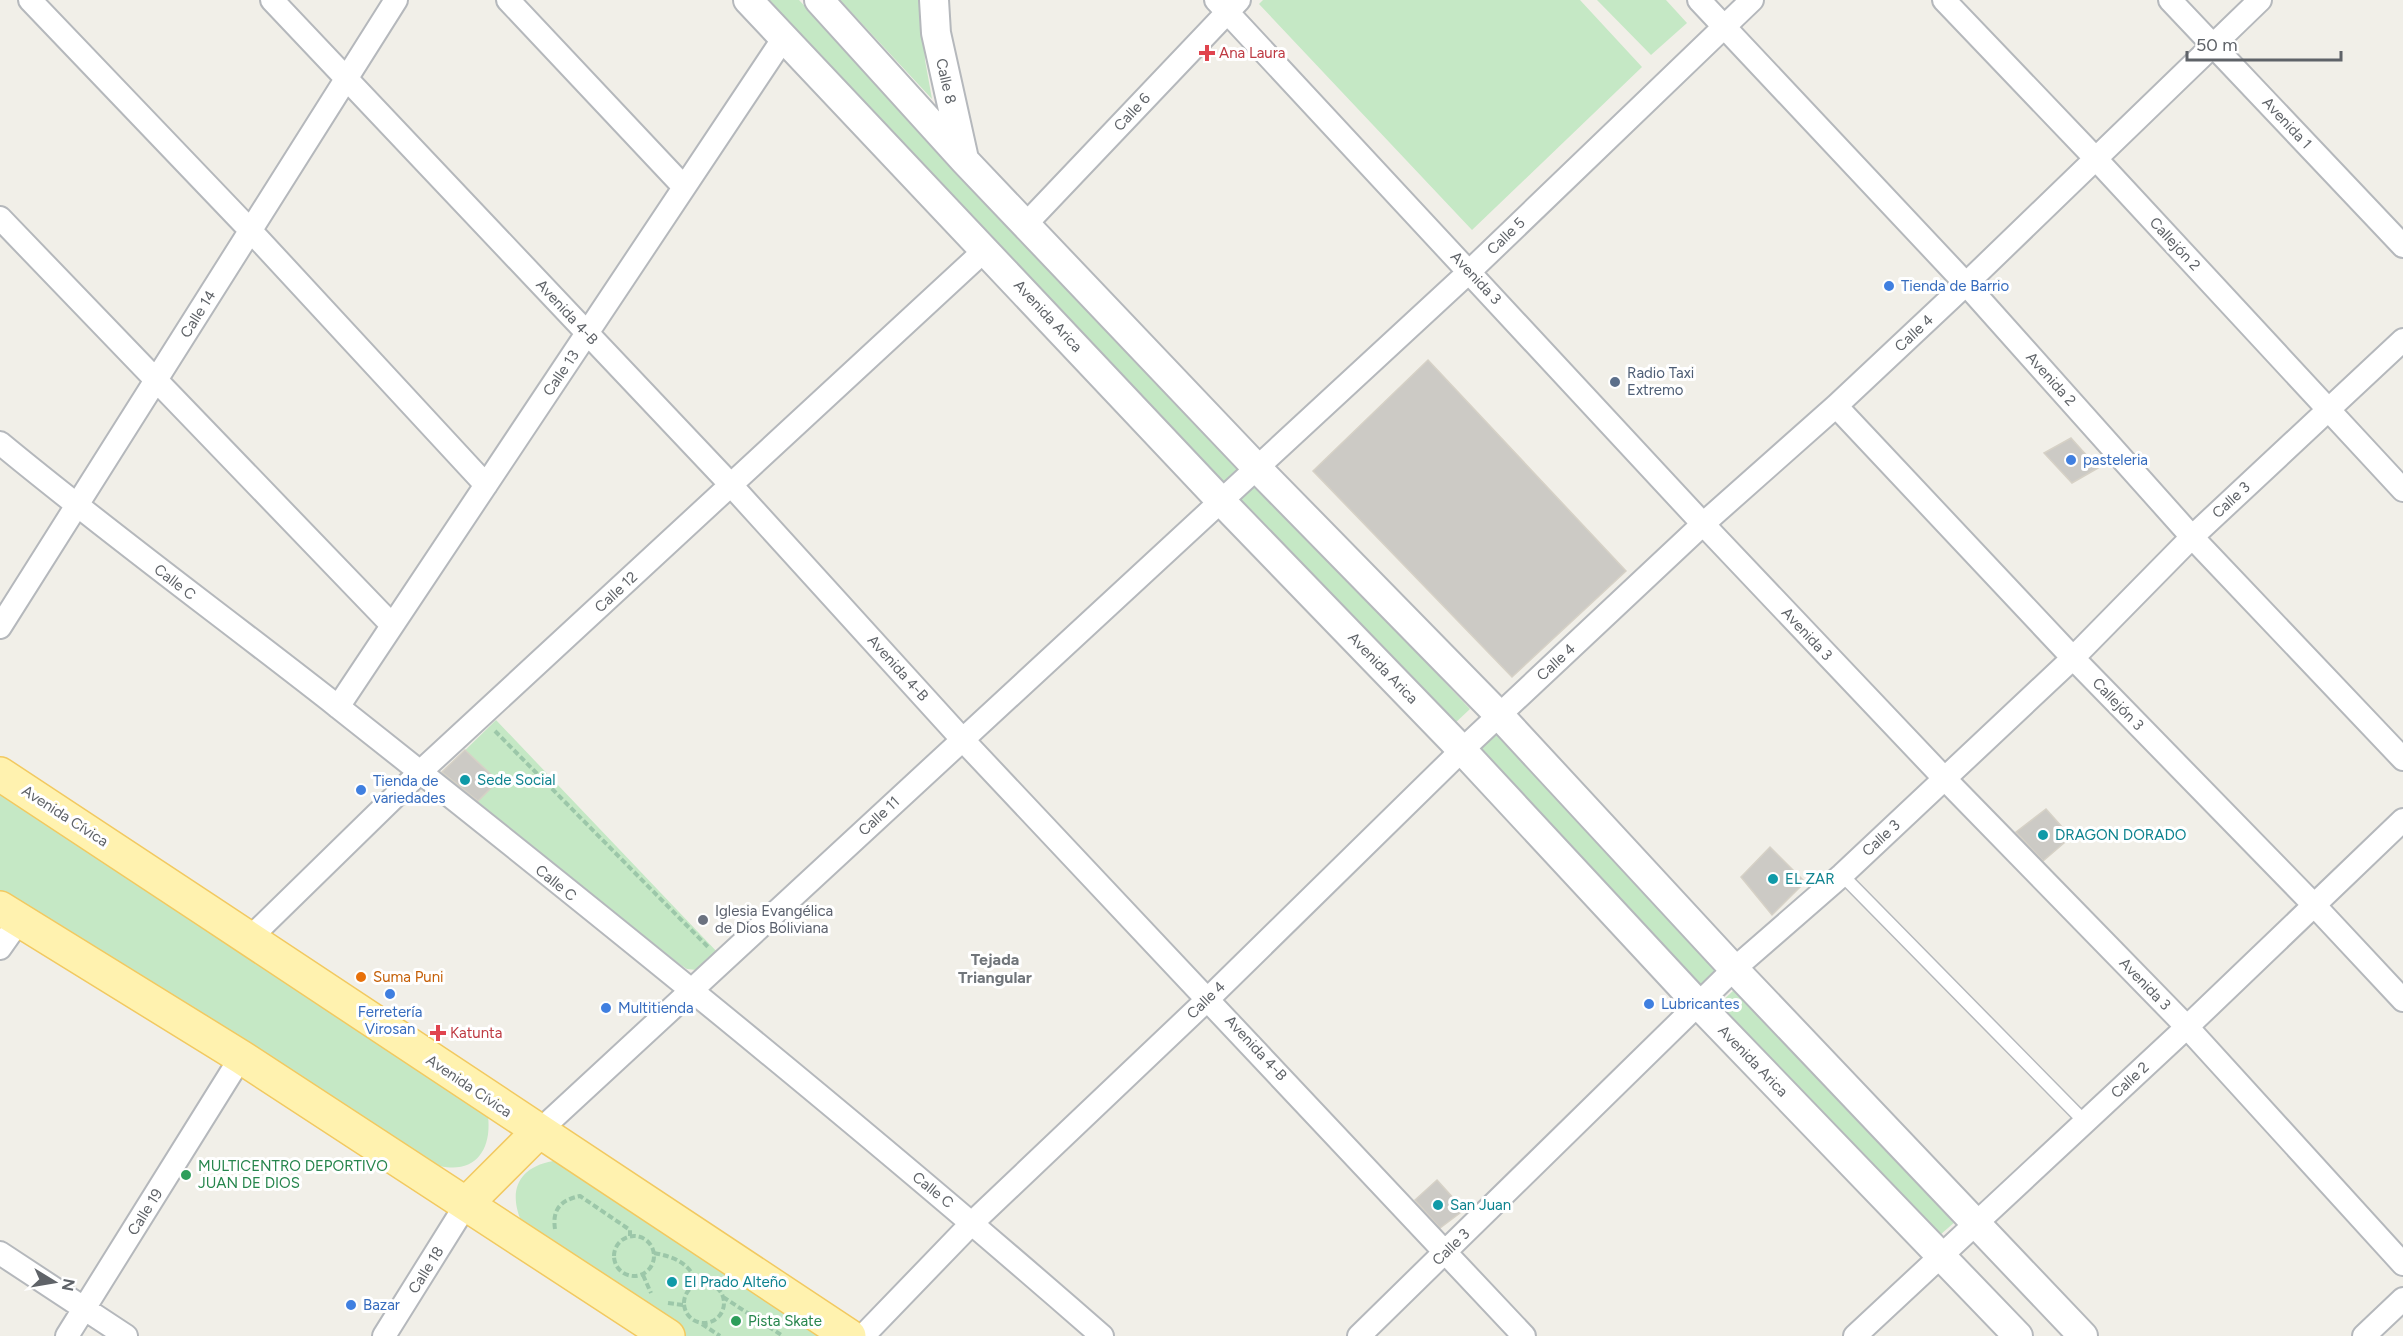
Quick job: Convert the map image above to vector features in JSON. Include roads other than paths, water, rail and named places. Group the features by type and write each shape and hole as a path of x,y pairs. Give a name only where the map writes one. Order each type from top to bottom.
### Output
{"main road":[{"name":"Avenida Cívica","path":"0,774 250,938 537,1133 849,1336"},
{"path":"9,914 241,1057 668,1336"},
{"path":"467,1203 537,1133"}],"street":[{"path":"30,0 250,230 486,484"},
{"name":"Avenida 4-B","path":"272,0 731,485 962,739 1209,998 1524,1336"},
{"name":"Calle 14","path":"0,627 396,0"},
{"path":"508,0 684,187"},
{"name":"Avenida Arica","path":"747,0 1221,501 1462,750 1699,1005 1941,1253 2018,1336"},
{"path":"819,0 965,161 1258,469 1499,715 1734,969 2083,1336"},
{"name":"Calle 8","path":"934,0 936,33 965,161"},
{"name":"Avenida 2","path":"1699,0 1966,284 2192,537 2403,759"},
{"name":"Calle 5","path":"1221,501 1470,271 1752,0"},
{"name":"Callejón 2","path":"1944,0 2097,159 2403,490"},
{"name":"Avenida 1","path":"2170,0 2403,246"},
{"name":"Calle 4","path":"863,1336 972,1223 1209,998 1462,750 1703,524 1836,406 1966,284 2260,0"},
{"name":"Calle 6","path":"1026,224 1227,4"},
{"name":"Avenida 3","path":"1227,4 1703,524 1944,778 2187,1027 2403,1264"},
{"name":"Calle 13","path":"338,707 783,39"},
{"path":"0,218 392,625"},
{"name":"Calle 12","path":"250,938 419,773 985,250"},
{"name":"Calle 3","path":"1359,1336 1734,969 1842,875 2073,658 2192,537 2403,340"},
{"name":"Callejón 3","path":"1836,406 2073,658 2315,906 2403,1000"},
{"name":"Calle C","path":"0,443 77,506 338,707 691,990 972,1223 1102,1336"},
{"name":"Calle 11","path":"537,1133 1221,501"},
{"name":"Calle 2","path":"1855,1336 1941,1253 2187,1027 2403,820"},
{"path":"0,948 9,914"},
{"name":"Calle 19","path":"68,1336 241,1057"},
{"name":"Calle 18","path":"384,1336 467,1203"},
{"path":"0,1253 126,1336"},
{"path":"2364,1336 2403,1299"}],"lane":[{"path":"1842,875 2085,1122"}],"place":[{"name":"Ana Laura","path":"1207,53"},
{"name":"Tienda de Barrio","path":"1889,286"},
{"name":"Radio Taxi Extremo","path":"1615,382"},
{"name":"pasteleria","path":"2071,460"},
{"name":"Sede Social","path":"465,780"},
{"name":"Tienda de variedades","path":"361,790"},
{"name":"DRAGON DORADO","path":"2043,835"},
{"name":"EL ZAR","path":"1773,879"},
{"name":"Iglesia Evangélica de Dios Boliviana","path":"703,920"},
{"name":"Suma Puni","path":"361,977"},
{"name":"Ferretería Virosan","path":"390,994"},
{"name":"Lubricantes","path":"1649,1004"},
{"name":"Multitienda","path":"606,1008"},
{"name":"Katunta","path":"438,1033"},
{"name":"MULTICENTRO DEPORTIVO JUAN DE DIOS","path":"186,1175"},
{"name":"San Juan","path":"1438,1205"},
{"name":"El Prado Alteño","path":"672,1282"},
{"name":"Bazar","path":"351,1305"},
{"name":"Pista Skate","path":"736,1321"}],"district":[{"name":"Tejada Triangular","path":"995,968"}]}
